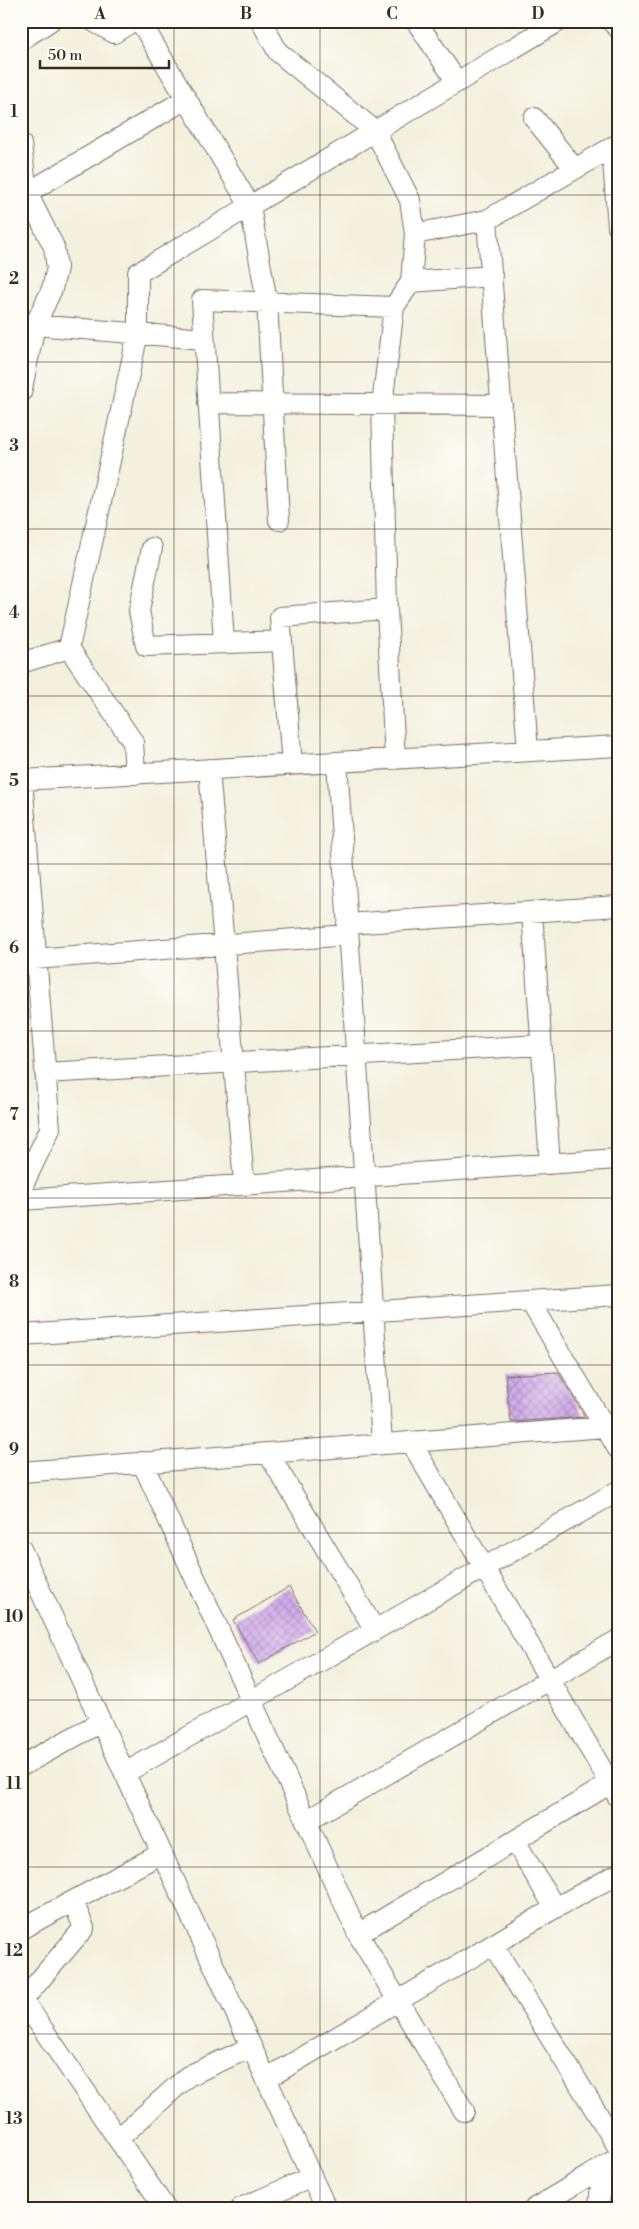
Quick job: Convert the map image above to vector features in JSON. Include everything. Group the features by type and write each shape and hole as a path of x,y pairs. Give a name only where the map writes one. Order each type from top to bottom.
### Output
{"street":[{"path":"21,40 50,21"},
{"path":"93,21 114,32 134,21"},
{"path":"140,21 250,206 267,302 279,520"},
{"path":"261,21 278,52 375,131 410,200 415,234 411,282 394,306 382,404 387,609 395,759"},
{"path":"416,21 457,82"},
{"path":"135,774 133,742 69,648 138,333 138,273 559,21"},
{"path":"611,21 618,28"},
{"path":"27,193 186,99"},
{"path":"534,118 576,168"},
{"path":"21,144 27,193 54,247 57,268 52,289 28,327 21,393"},
{"path":"415,234 487,220 615,145 617,218"},
{"path":"487,220 528,751"},
{"path":"411,282 492,276"},
{"path":"224,643 202,300 394,306"},
{"path":"28,327 204,339"},
{"path":"208,403 502,406"},
{"path":"152,548 139,611 146,646 282,641"},
{"path":"292,764 280,617 387,609"},
{"path":"21,663 69,648"},
{"path":"21,1189 50,1129 45,1073 29,959 22,780 618,746"},
{"path":"336,762 382,1444"},
{"path":"209,769 244,1184"},
{"path":"29,959 224,945 348,930 532,912 618,906"},
{"path":"532,912 550,1164"},
{"path":"45,1073 541,1045"},
{"path":"21,1200 618,1159"},
{"path":"21,1335 618,1295"},
{"path":"530,1301 618,1449"},
{"path":"21,1472 605,1427"},
{"path":"358,1934 515,1841 615,1787 549,1680 411,1442"},
{"path":"268,1453 375,1630"},
{"path":"142,1462 358,1934 464,2111"},
{"path":"125,1773 618,1491"},
{"path":"21,1549 326,2208"},
{"path":"306,1821 618,1640"},
{"path":"21,1766 101,1722"},
{"path":"515,1841 556,1908"},
{"path":"21,1929 162,1853"},
{"path":"266,2079 556,1908 618,1874"},
{"path":"73,1901 84,1928 22,2001 119,2138 165,2208"},
{"path":"493,1945 618,2147"},
{"path":"119,2138 188,2076 251,2047"},
{"path":"535,2208 610,2163"},
{"path":"599,2208 610,2163"},
{"path":"242,2208 312,2177"}],"building":[{"path":"558,1372 585,1417 511,1422 505,1375"},
{"path":"289,1587 315,1631 259,1664 233,1620"}]}
